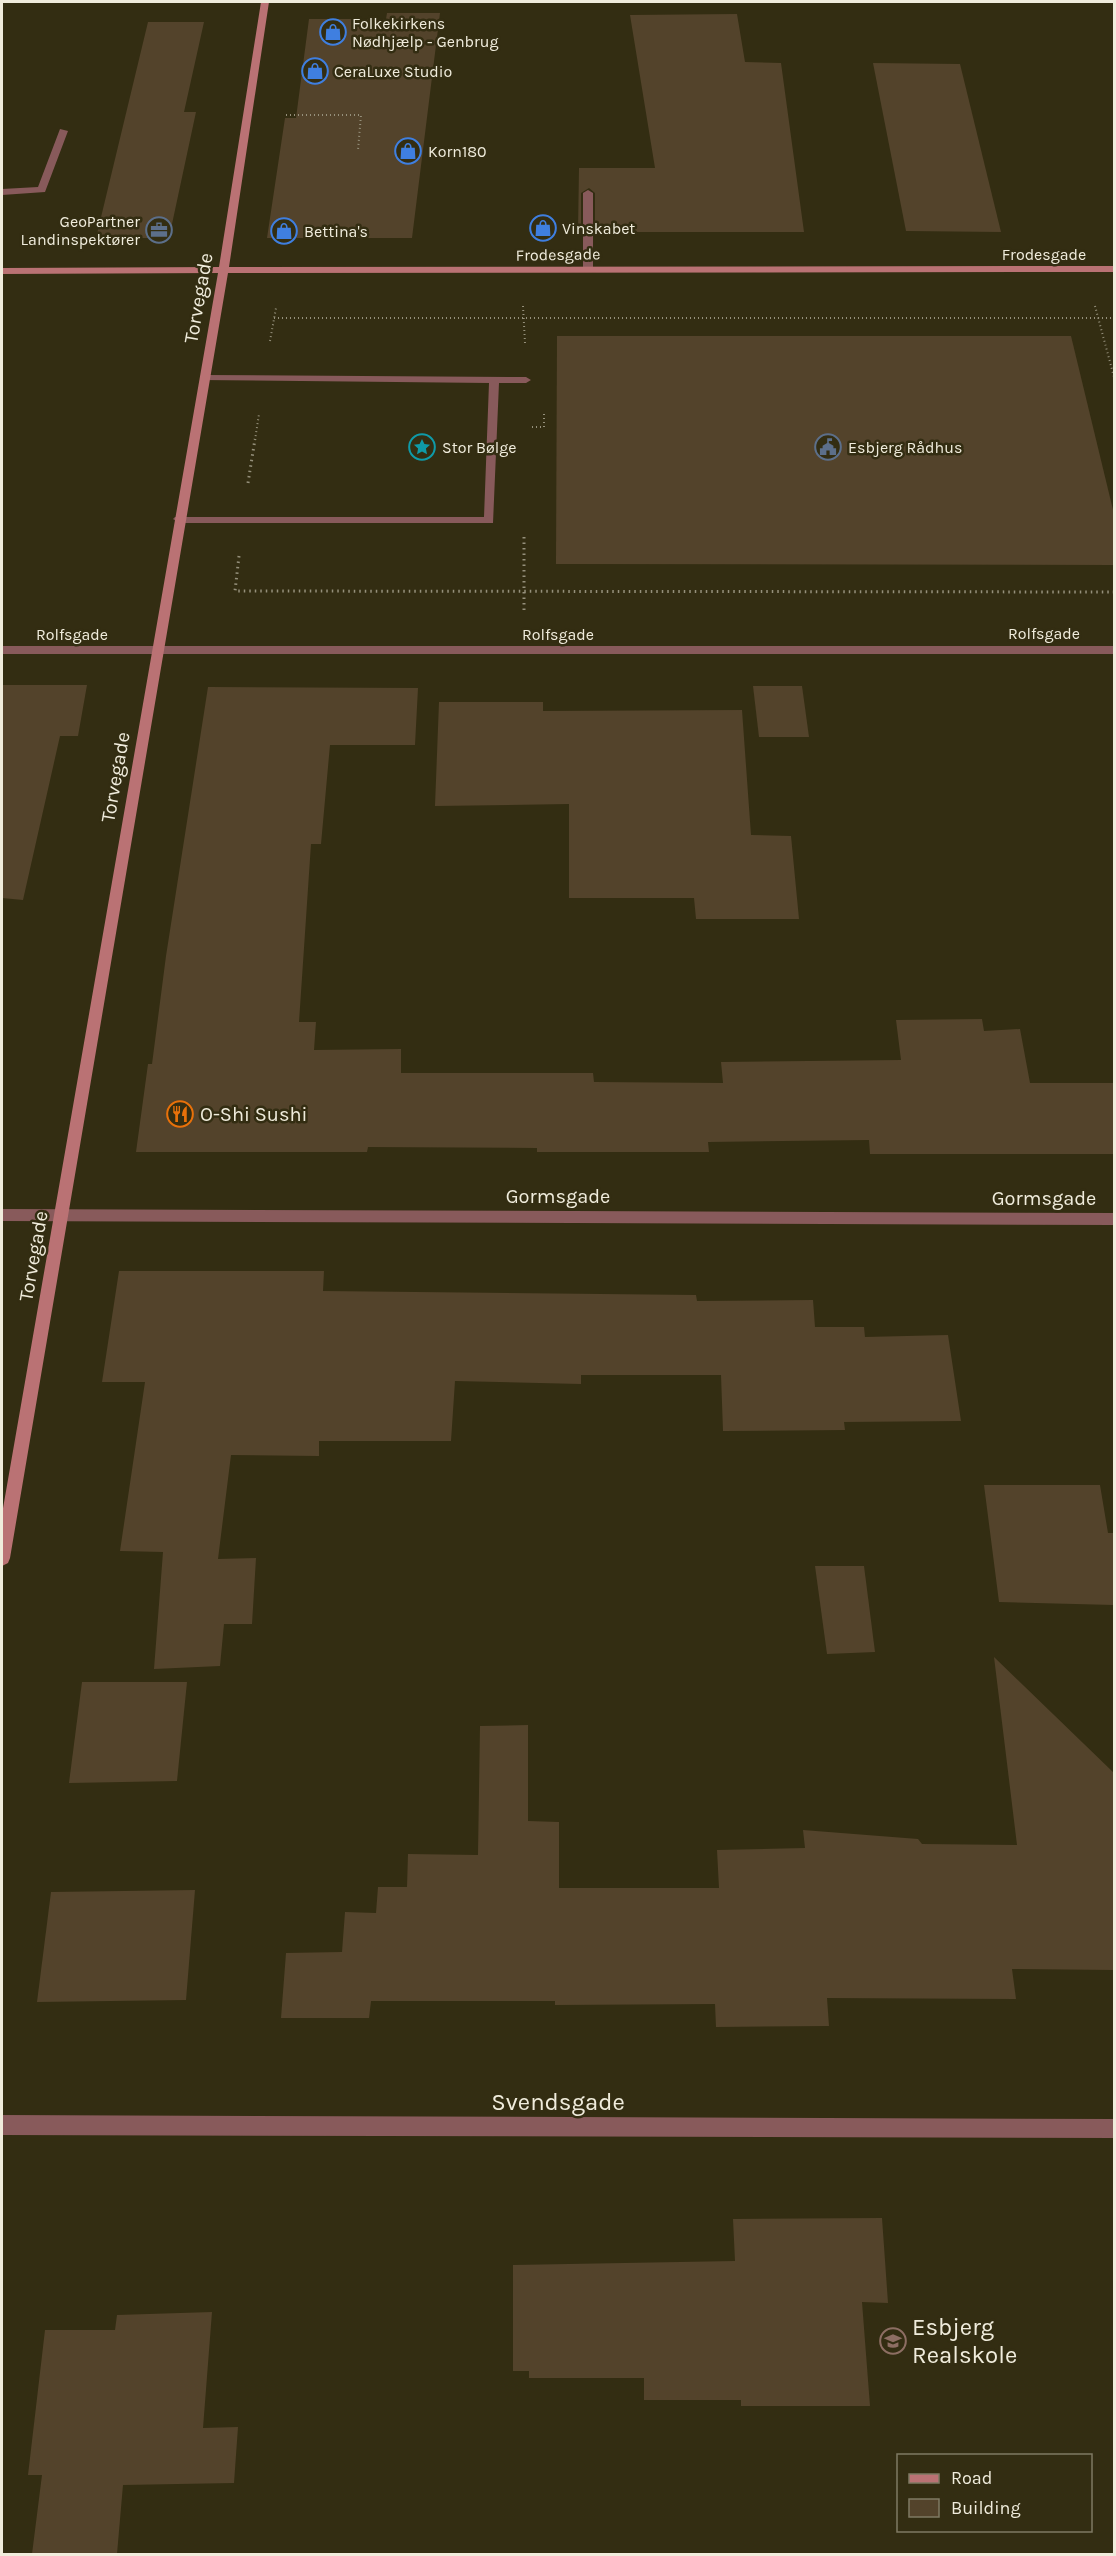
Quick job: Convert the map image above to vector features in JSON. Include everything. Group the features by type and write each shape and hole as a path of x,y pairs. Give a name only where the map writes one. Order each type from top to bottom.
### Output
{"street":[{"name":"Torvegade","path":"2,1558 156,650 223,272 265,2"},
{"path":"2,192 42,190 63,131"},
{"path":"588,193 588,268"},
{"name":"Frodesgade","path":"2,271 223,272 588,268 1114,269"},
{"path":"204,378 526,380"},
{"path":"179,519 489,521 494,380"},
{"name":"Rolfsgade","path":"2,650 1114,650"},
{"name":"Gormsgade","path":"2,1215 1114,1219"},
{"name":"Svendsgade","path":"2,2125 1114,2129"}],"path":[{"path":"247,115 361,115 358,150"},
{"path":"1095,304 1114,377"},
{"path":"523,305 525,336"},
{"path":"287,308 275,308 273,318 243,519 235,591 1114,592"},
{"path":"273,318 1114,318"},
{"path":"523,591 524,565"}],"building":[{"path":"387,13 440,13 412,238 267,238 285,118 296,118 309,19 386,19"},
{"path":"737,14 745,62 781,63 804,232 595,232 595,193 589,188 581,193 581,232 578,232 579,168 655,168 630,15"},
{"path":"148,22 204,22 184,112 196,112 169,238 96,238"},
{"path":"873,63 960,64 1001,232 906,231"},
{"name":"Esbjerg Rådhus","path":"557,336 1071,336 1114,514 1114,565 556,564"},
{"path":"2,685 87,685 78,736 60,736 23,900 2,898"},
{"path":"753,686 802,686 809,737 759,737"},
{"path":"208,687 418,688 415,745 330,745 321,844 311,844 299,1022 316,1022 314,1050 401,1049 401,1073 593,1073 594,1082 723,1083 721,1062 901,1060 896,1020 982,1019 984,1031 1020,1029 1030,1083 1114,1083 1114,1154 870,1154 869,1140 708,1142 709,1152 537,1152 537,1148 368,1147 367,1152 136,1152 148,1064 152,1064 166,956"},
{"path":"439,702 543,702 543,711 742,710 751,835 791,836 799,919 696,919 694,898 569,898 569,804 435,806"},
{"path":"119,1271 324,1271 323,1291 696,1295 697,1301 813,1300 815,1327 864,1327 865,1337 948,1335 961,1421 844,1422 845,1430 723,1431 721,1375 581,1375 581,1384 455,1381 451,1441 319,1441 319,1456 231,1455 218,1559 256,1558 252,1624 224,1624 220,1666 154,1669 163,1552 120,1551 145,1382 102,1382"},
{"path":"984,1485 1100,1485 1108,1533 1114,1533 1114,1605 999,1602"},
{"path":"815,1566 864,1566 875,1652 827,1654"},
{"path":"994,1657 1114,1773 1114,1970 1012,1969 1016,1999 827,1998 829,2026 716,2027 715,2004 555,2005 555,2001 371,2001 369,2018 281,2018 286,1953 342,1952 345,1912 376,1913 378,1887 407,1887 408,1854 478,1855 480,1726 528,1725 528,1821 559,1822 559,1888 719,1888 717,1850 805,1848 803,1830 918,1839 922,1844 1017,1845"},
{"path":"82,1682 187,1682 177,1781 69,1783"},
{"path":"195,1890 186,2000 37,2002 51,1892"},
{"path":"882,2218 888,2303 862,2302 870,2406 741,2406 741,2400 644,2400 644,2378 529,2378 529,2371 513,2371 513,2265 735,2261 733,2219"},
{"path":"212,2312 203,2428 238,2427 234,2483 123,2485 117,2554 32,2554 42,2475 28,2475 45,2330 115,2330 117,2315"}],"place":[{"name":"Folkekirkens Nødhjælp - Genbrug","path":"333,32"},
{"name":"CeraLuxe Studio","path":"315,71"},
{"name":"Korn180","path":"408,151"},
{"name":"Vinskabet","path":"543,228"},
{"name":"GeoPartner Landinspektører","path":"159,230"},
{"name":"Bettina's","path":"284,231"},
{"name":"Stor Bølge","path":"422,447"},
{"name":"Esbjerg Rådhus","path":"828,447"},
{"name":"O-Shi Sushi","path":"180,1114"},
{"name":"Esbjerg Realskole","path":"893,2341"}]}
